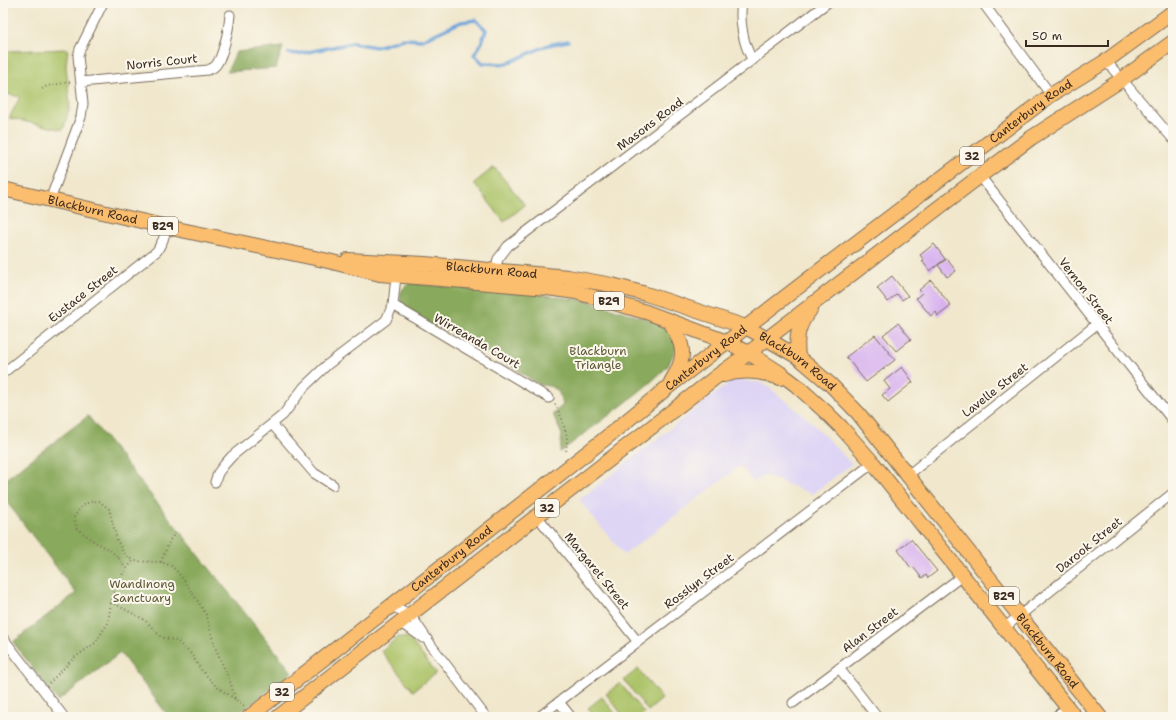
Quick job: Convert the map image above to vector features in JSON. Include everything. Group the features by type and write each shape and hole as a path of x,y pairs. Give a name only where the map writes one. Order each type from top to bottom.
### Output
{"main road":[{"name":"Canterbury Road","path":"253,716 602,441 668,387 746,327 1051,95 1106,61 1173,12"},
{"name":"Canterbury Road","path":"278,717 716,377 980,176 1031,138 1121,80 1173,42"},
{"name":"Blackburn Road","path":"3,189 167,227 324,260 380,274 454,281 495,277 568,277 612,285 658,298 746,327 798,357 845,398 1100,717"},
{"name":"Blackburn Road","path":"324,260 425,264 576,292 604,299 669,320 727,342 749,353 796,385 841,427 873,463 1071,712"},
{"path":"396,262 396,276"},
{"path":"425,264 435,272 454,281"},
{"path":"798,357 797,338 802,320 818,300"},
{"path":"668,387 677,373 683,352 681,341 669,320"},
{"path":"716,377 736,371 758,372 768,374 796,385"}],"street":[{"path":"50,200 80,117 83,104 78,56 103,3"},
{"path":"742,3 741,12 745,45 753,60"},
{"name":"Masons Road","path":"495,277 498,259 508,246 827,3"},
{"path":"983,3 1051,95"},
{"name":"Norris Court","path":"80,82 208,70 215,66 219,60 228,34 230,16"},
{"path":"1106,61 1173,139"},
{"name":"Vernon Street","path":"980,176 1173,421"},
{"name":"Eustace Street","path":"3,373 157,251 163,240 167,227"},
{"path":"214,482 218,473 232,456 272,424 291,405 304,387 327,365 386,320 393,306 396,276"},
{"name":"Wirreanda Court","path":"393,306 549,398"},
{"name":"Lavelle Street","path":"908,475 1097,324"},
{"path":"272,424 314,473 332,485"},
{"name":"Rosslyn Street","path":"539,717 873,463"},
{"name":"Darook Street","path":"1004,628 1173,493"},
{"name":"Margaret Street","path":"537,516 638,642"},
{"name":"Alan Street","path":"793,703 962,576"},
{"path":"391,606 410,614 431,646 486,717"},
{"path":"398,623 414,631 431,646"},
{"path":"3,638 64,717"},
{"path":"839,668 877,717"},
{"path":"559,702 571,717"},
{"path":"1055,717 1071,712"}],"path":[{"path":"42,89 46,86 70,82"},
{"path":"549,398 556,405 567,437 565,457 571,452"},
{"path":"126,569 119,558 110,550 95,542 77,529 74,518 78,509 87,502 99,501 109,508 117,540 123,552 133,561 162,562 172,566 184,580 206,614 215,647 231,684 235,699"},
{"path":"162,562 170,540 176,533"},
{"path":"42,689 74,658 95,643 108,622 111,602 118,581 133,561"},
{"path":"111,602 145,620 161,636 177,641 191,654 202,671 217,687 235,699 253,716"}],"shaded area":[{"path":"733,380 761,383 771,389 809,420 852,464 812,494 764,475 754,483 740,466 624,555 579,500"}],"green space":[{"path":"283,47 276,68 227,72 236,52"},
{"path":"68,49 66,65 70,106 63,130 9,118 20,97 3,93 3,60 7,51"},
{"path":"494,167 525,205 504,222 474,183"},
{"name":"Blackburn Triangle","path":"410,283 544,295 588,301 660,323 670,330 677,346 668,366 652,381 560,452 562,435 553,414 563,405 558,392 550,386 540,385 496,357 462,338 411,316 402,305 400,297 403,289"},
{"name":"Wandinong Sanctuary","path":"88,416 292,672 234,717 169,717 120,653 58,701 13,642 76,593 3,497 3,481"},
{"path":"398,637 409,638 436,673 413,691 381,651"},
{"path":"638,669 662,699 648,711 624,680"},
{"path":"620,683 644,713 640,717 624,717 606,694"},
{"path":"602,697 618,717 595,717 588,708"}],"building":[{"path":"934,244 945,259 930,271 922,261 924,260 920,255"},
{"path":"947,259 956,271 947,277 938,265"},
{"path":"892,276 908,296 902,300 897,294 888,302 877,288"},
{"path":"931,280 951,306 938,316 936,312 931,316 916,298 922,293 919,290"},
{"path":"898,323 911,339 896,351 883,335"},
{"path":"875,335 895,360 866,382 846,357"},
{"path":"902,367 913,382 888,402 882,395 890,389 884,381"},
{"path":"911,539 937,571 928,578 926,575 922,578 913,567 911,568 898,550"}],"waterway":[{"path":"289,53 298,54 353,43 376,47 403,39 422,40 461,22 476,20 486,30 482,42 474,55 483,63 506,64 548,45 568,41"}]}
